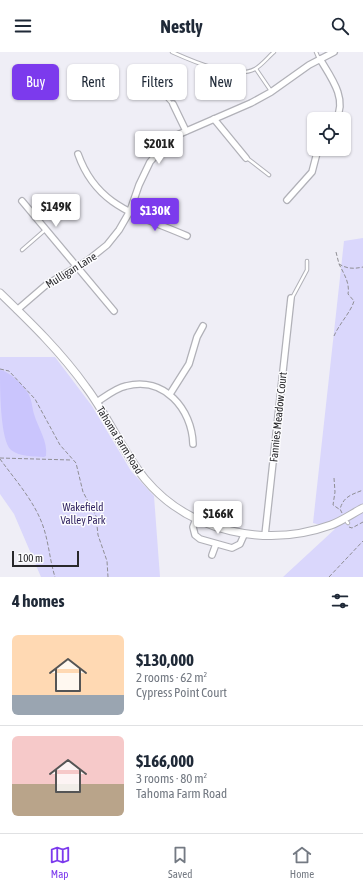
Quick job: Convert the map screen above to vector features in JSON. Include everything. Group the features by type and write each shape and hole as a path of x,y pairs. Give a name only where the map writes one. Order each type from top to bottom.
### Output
{"street":[{"name":"Mulligan Lane","path":"17,310 46,285 94,256 108,245 130,211 143,176 155,156 171,140 186,131 271,92 320,59 334,52"},
{"path":"320,59 339,97 339,112"},
{"path":"173,104 186,131"},
{"path":"214,119 246,158"},
{"path":"78,154 86,173 98,190 109,200 187,236"},
{"path":"287,200 312,172 316,156"},
{"path":"22,201 114,311"},
{"name":"Tahoma Farm Road","path":"0,293 56,349 97,402 136,467 146,480 170,502 196,519 244,535 291,534 332,525 363,508"},
{"name":"Fannies Meadow Court","path":"265,535 291,298"},
{"path":"170,394 189,364 197,337 203,326"},
{"path":"97,402 121,387 134,385 155,387 170,394 180,403 186,414 193,434 193,444"},
{"path":"196,519 193,527 195,535 200,539 230,548 236,548 240,544 244,535"},
{"path":"212,555 216,544"}],"lane":[{"path":"172,52 232,72 256,69 274,52"},
{"path":"316,52 320,59"},
{"path":"256,69 271,92"},
{"path":"169,100 173,104"},
{"path":"246,158 269,174"},
{"path":"22,250 46,230"},
{"path":"291,298 307,270 307,261"}],"path":[{"path":"334,336 339,324 353,306 354,301 348,294 349,287 347,280 339,264 336,252"},
{"path":"339,264 350,268 363,267"},
{"path":"0,369 9,371 35,399 60,445 76,463 83,492 96,516 98,535 107,561 108,577"},
{"path":"0,458 73,460"},
{"path":"0,458 34,507 44,529 51,565 55,577"},
{"path":"334,478 335,492 333,505 340,509 343,514"},
{"path":"340,509 342,501 350,494 363,490"},
{"path":"347,523 352,528 363,522"},
{"path":"328,577 363,541"}],"green space":[{"path":"363,238 363,577 283,577 335,529 313,523 344,241"},
{"name":"Wakefield Valley Park","path":"0,357 55,357 92,406 131,471 154,496 160,577 41,577 14,514 0,494"}],"shaded area":[{"path":"0,370 16,379 28,393 46,445 46,456 18,454 11,450 7,444 1,413"}]}
